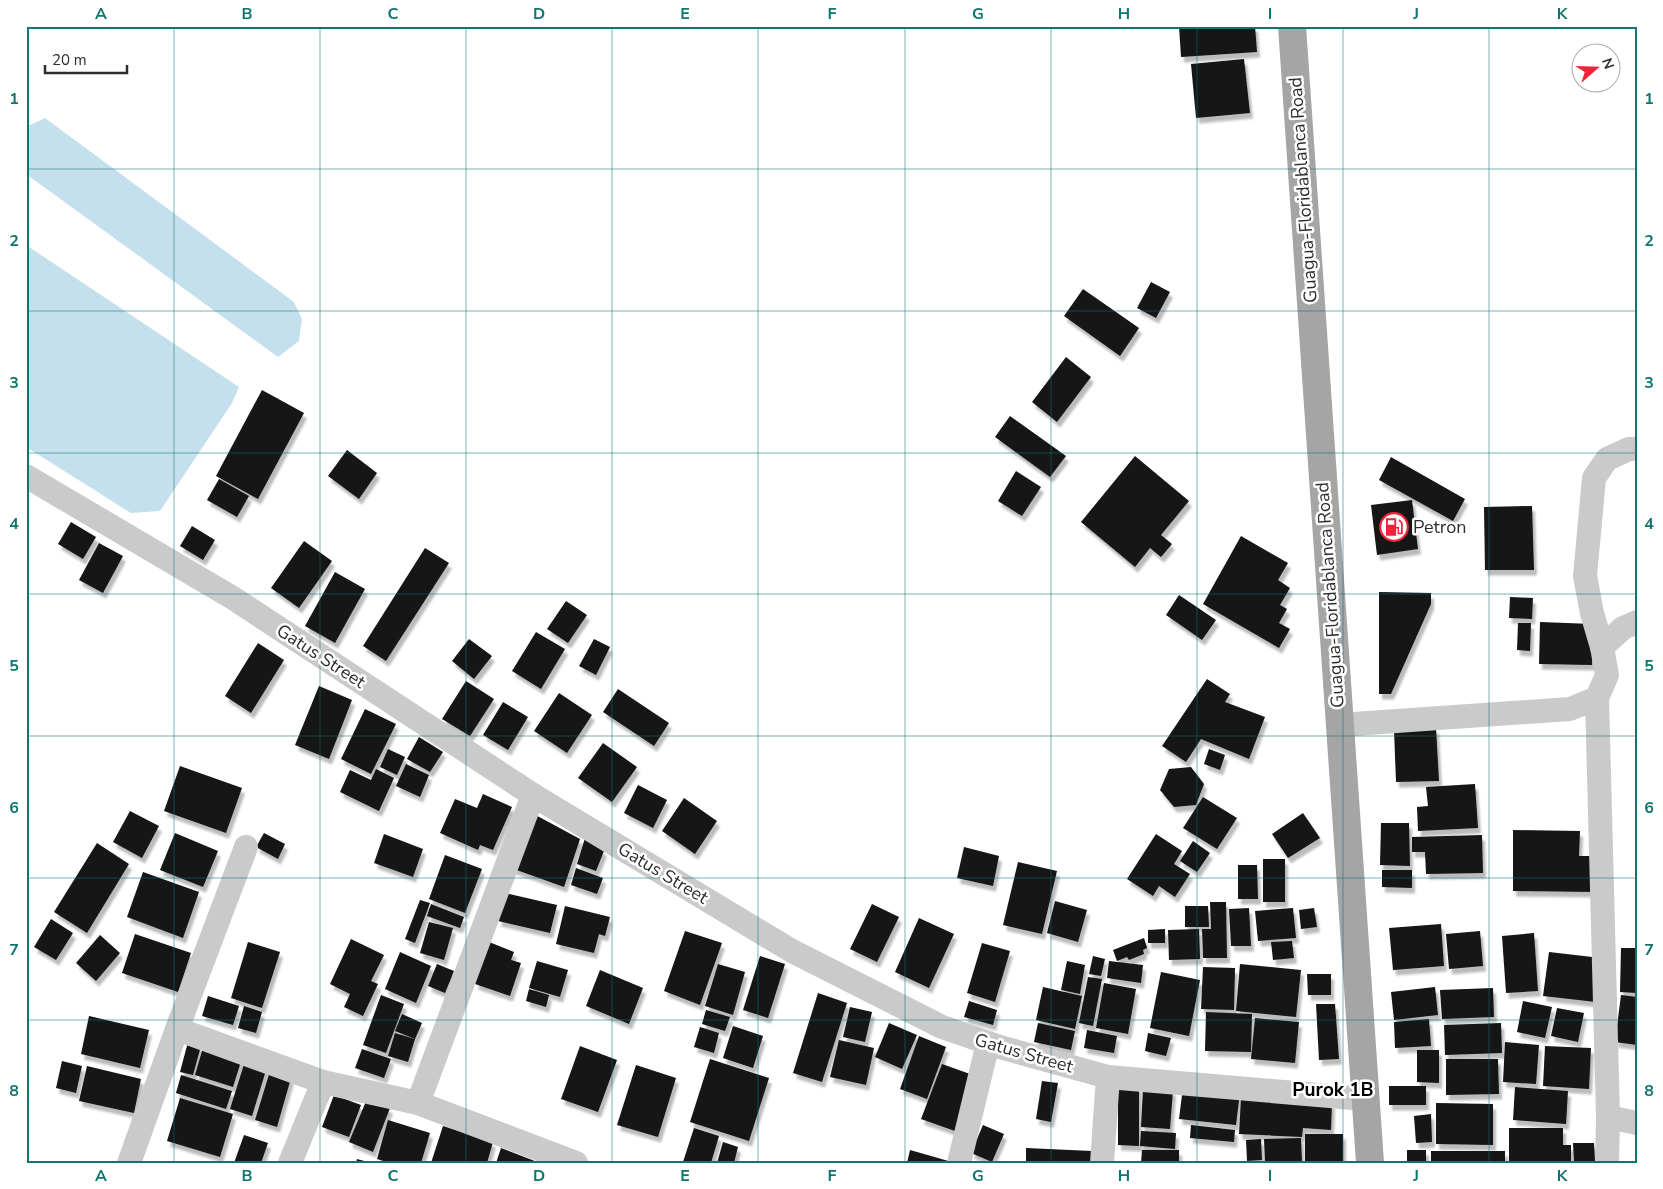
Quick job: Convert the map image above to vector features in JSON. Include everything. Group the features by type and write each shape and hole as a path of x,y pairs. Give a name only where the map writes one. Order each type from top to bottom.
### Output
{"main road":[{"name":"Guagua-Floridablanca Road","path":"1292,26 1338,725 1370,1163"}],"street":[{"path":"1607,1163 1608,1117 1597,698 1607,675 1585,576 1594,478 1607,459 1629,449 1637,449"},
{"name":"Gatus Street","path":"26,476 233,598 532,795 792,951 942,1028 1108,1077 1365,1099"},
{"path":"1602,647 1623,628 1637,622"},
{"path":"1338,725 1570,709 1597,698"},
{"path":"418,1104 532,795"},
{"path":"129,1163 177,1028 246,847"},
{"path":"177,1028 323,1082 418,1104 576,1163"},
{"path":"959,1163 988,1043"},
{"path":"1102,1163 1108,1077"},
{"path":"290,1163 323,1082"},
{"path":"1608,1117 1637,1123"}],"water":[{"path":"45,118 294,302 302,319 299,341 278,357 26,174 26,127"},
{"path":"26,245 239,387 232,403 160,511 131,513 26,447"}],"building":[{"path":"1179,26 1255,26 1257,52 1181,57"},
{"path":"1244,59 1250,113 1196,118 1191,64"},
{"path":"1151,282 1170,292 1156,318 1137,308"},
{"path":"1083,289 1139,328 1120,356 1064,316"},
{"path":"1066,357 1091,377 1057,422 1032,402"},
{"path":"262,390 304,413 258,499 216,476"},
{"path":"1010,416 1066,456 1050,477 995,437"},
{"path":"347,450 377,473 359,499 328,476"},
{"path":"1135,456 1189,501 1161,535 1172,544 1161,557 1150,548 1135,567 1081,522"},
{"path":"1391,457 1465,499 1453,521 1379,480"},
{"path":"1016,471 1041,487 1022,516 998,501"},
{"path":"219,479 249,496 237,517 207,500"},
{"name":"Petron","path":"1412,500 1418,549 1377,555 1371,505"},
{"path":"1532,506 1534,570 1485,570 1484,507"},
{"path":"71,522 96,537 83,559 58,544"},
{"path":"192,526 215,540 203,560 180,546"},
{"path":"1241,536 1288,563 1278,580 1290,588 1280,605 1287,609 1279,623 1290,629 1279,648 1203,604"},
{"path":"304,541 332,561 299,608 271,588"},
{"path":"99,543 123,556 103,593 79,580"},
{"path":"425,548 449,563 386,661 363,646"},
{"path":"335,572 365,589 335,643 305,626"},
{"path":"1379,592 1431,593 1431,604 1391,694 1379,694"},
{"path":"1179,595 1216,620 1202,640 1166,615"},
{"path":"1510,597 1533,598 1532,619 1509,618"},
{"path":"566,601 587,615 568,643 547,629"},
{"path":"1540,622 1593,624 1592,665 1539,664"},
{"path":"1518,623 1531,623 1530,651 1517,650"},
{"path":"536,632 565,649 541,689 512,671"},
{"path":"469,639 492,656 474,679 452,661"},
{"path":"594,639 610,647 596,675 579,666"},
{"path":"258,643 284,660 251,713 225,696"},
{"path":"1207,679 1230,694 1225,702 1265,717 1249,759 1201,739 1186,762 1162,746"},
{"path":"466,681 494,699 470,736 442,719"},
{"path":"319,686 352,700 329,759 295,745"},
{"path":"618,689 669,723 654,746 603,712"},
{"path":"559,693 592,715 567,753 534,731"},
{"path":"503,702 528,717 508,750 483,735"},
{"path":"365,709 396,724 371,774 341,759"},
{"path":"1436,728 1439,781 1396,782 1394,730"},
{"path":"419,737 443,752 430,772 407,759"},
{"path":"603,743 637,767 612,802 578,778"},
{"path":"388,749 405,757 397,775 380,767"},
{"path":"1209,749 1225,755 1220,770 1204,764"},
{"path":"406,764 429,775 420,797 396,786"},
{"path":"180,766 242,788 226,833 164,811"},
{"path":"1191,767 1204,784 1196,805 1174,807 1160,790 1169,769"},
{"path":"376,769 394,778 379,811 340,792 350,770 371,780"},
{"path":"1475,784 1478,828 1418,831 1417,807 1428,806 1426,787"},
{"path":"638,785 667,800 653,828 624,813"},
{"path":"483,794 512,807 493,850 480,845 478,850 440,833 455,799 477,808"},
{"path":"1203,797 1237,818 1217,849 1183,828"},
{"path":"684,798 717,821 695,854 662,831"},
{"path":"130,811 159,826 142,858 113,842"},
{"path":"530,812 580,839 564,887 511,868"},
{"path":"1303,813 1320,838 1288,858 1272,834"},
{"path":"1381,823 1409,823 1410,866 1380,865"},
{"path":"1513,830 1580,831 1579,856 1597,856 1596,892 1513,891"},
{"path":"175,833 218,851 203,887 160,870"},
{"path":"264,833 285,844 278,859 256,847"},
{"path":"384,834 423,849 413,877 374,863"},
{"path":"1156,834 1182,851 1174,864 1190,874 1175,897 1159,886 1153,896 1127,879"},
{"path":"1482,835 1483,873 1426,874 1425,852 1412,852 1412,837"},
{"path":"585,838 604,851 596,871 577,864"},
{"path":"1193,841 1210,853 1197,872 1180,861"},
{"path":"97,843 129,864 87,933 54,912"},
{"path":"964,847 999,856 993,886 957,878"},
{"path":"445,855 482,869 465,913 429,899"},
{"path":"1263,859 1285,859 1285,902 1263,902"},
{"path":"1018,862 1057,871 1042,934 1003,925"},
{"path":"1238,865 1257,865 1258,899 1238,899"},
{"path":"576,868 603,878 597,894 571,885"},
{"path":"1382,870 1412,870 1412,888 1382,887"},
{"path":"143,872 199,892 183,938 127,917"},
{"path":"505,893 557,905 550,933 498,921"},
{"path":"420,900 430,903 415,943 405,939"},
{"path":"1055,901 1087,910 1078,942 1047,933"},
{"path":"1210,902 1226,902 1227,958 1203,958 1202,929 1211,929"},
{"path":"431,904 464,917 460,928 427,916"},
{"path":"872,904 899,917 877,962 850,949"},
{"path":"565,906 610,917 605,936 599,934 594,953 556,944"},
{"path":"1185,906 1208,906 1209,927 1185,927"},
{"path":"1249,908 1251,946 1231,946 1229,909"},
{"path":"1293,908 1296,938 1258,941 1255,911"},
{"path":"1314,908 1317,927 1301,929 1299,910"},
{"path":"919,918 954,934 929,988 895,972"},
{"path":"51,919 73,933 56,960 34,947"},
{"path":"429,922 453,928 444,960 420,953"},
{"path":"1441,924 1444,966 1393,970 1389,928"},
{"path":"1165,929 1165,943 1148,943 1148,930"},
{"path":"1199,929 1200,959 1169,960 1168,930"},
{"path":"685,931 722,943 700,1005 664,991"},
{"path":"1480,931 1483,966 1449,969 1446,934"},
{"path":"1534,933 1538,991 1506,993 1502,936"},
{"path":"135,934 191,953 178,992 122,973"},
{"path":"100,935 120,953 96,981 76,963"},
{"path":"1144,938 1147,948 1143,950 1144,954 1129,960 1127,957 1117,961 1113,950"},
{"path":"351,939 384,955 371,981 378,984 363,1016 344,1007 350,994 330,984"},
{"path":"1292,941 1294,958 1273,960 1271,942"},
{"path":"248,942 280,952 262,1008 231,998"},
{"path":"489,942 514,952 511,960 521,963 510,996 475,984"},
{"path":"982,943 1010,951 995,1002 967,993"},
{"path":"1621,948 1637,948 1637,993 1620,992"},
{"path":"400,952 431,966 416,1003 385,989"},
{"path":"1549,952 1601,958 1596,1002 1543,996"},
{"path":"760,956 785,964 768,1018 743,1010"},
{"path":"1093,956 1105,959 1101,976 1089,974"},
{"path":"537,961 568,970 560,997 529,988"},
{"path":"1067,961 1085,965 1080,994 1061,990"},
{"path":"1109,961 1143,965 1141,983 1107,978"},
{"path":"437,964 454,971 445,993 428,986"},
{"path":"718,964 745,972 733,1015 705,1006"},
{"path":"1240,964 1301,970 1296,1017 1236,1011"},
{"path":"1203,967 1235,968 1234,1010 1201,1009"},
{"path":"600,970 643,988 629,1024 586,1006"},
{"path":"1161,972 1200,980 1189,1036 1150,1028"},
{"path":"1307,974 1331,974 1331,995 1308,995"},
{"path":"1088,977 1102,979 1093,1026 1079,1023"},
{"path":"1104,983 1136,989 1128,1034 1096,1028"},
{"path":"1043,987 1082,996 1075,1029 1036,1020"},
{"path":"1435,987 1438,1015 1394,1020 1391,992"},
{"path":"1493,988 1494,1017 1442,1019 1440,990"},
{"path":"529,989 549,995 546,1007 526,1001"},
{"path":"818,993 847,1003 822,1082 793,1073"},
{"path":"381,995 404,1004 386,1053 363,1045"},
{"path":"1621,995 1637,997 1637,1045 1615,1042"},
{"path":"208,996 239,1006 233,1025 202,1016"},
{"path":"969,1001 997,1010 993,1025 964,1017"},
{"path":"1523,1001 1552,1007 1545,1038 1517,1032"},
{"path":"1316,1004 1335,1004 1339,1059 1319,1060"},
{"path":"244,1006 262,1012 256,1033 238,1028"},
{"path":"850,1007 872,1012 865,1042 843,1037"},
{"path":"1557,1008 1584,1013 1578,1042 1551,1036"},
{"path":"706,1010 730,1017 725,1031 702,1024"},
{"path":"1206,1012 1252,1014 1251,1052 1205,1051"},
{"path":"402,1014 422,1023 415,1039 395,1031"},
{"path":"89,1016 149,1030 140,1068 81,1054"},
{"path":"1255,1018 1299,1022 1295,1063 1251,1059"},
{"path":"1429,1019 1431,1046 1395,1048 1394,1022"},
{"path":"889,1023 917,1035 902,1069 875,1057"},
{"path":"1038,1023 1075,1031 1071,1050 1034,1042"},
{"path":"1501,1023 1502,1053 1445,1055 1444,1025"},
{"path":"733,1026 763,1036 753,1068 723,1058"},
{"path":"700,1027 719,1033 714,1053 694,1047"},
{"path":"1087,1030 1117,1036 1114,1053 1084,1048"},
{"path":"395,1033 415,1039 408,1062 388,1056"},
{"path":"1148,1033 1171,1038 1166,1056 1145,1051"},
{"path":"919,1036 946,1047 927,1099 900,1089"},
{"path":"839,1040 874,1048 866,1085 830,1077"},
{"path":"188,1042 201,1046 193,1075 180,1072"},
{"path":"1505,1042 1539,1045 1536,1084 1503,1082"},
{"path":"204,1044 243,1055 233,1087 195,1075"},
{"path":"580,1046 617,1060 598,1112 561,1099"},
{"path":"1545,1046 1591,1048 1589,1089 1543,1086"},
{"path":"362,1049 391,1059 384,1078 355,1068"},
{"path":"1417,1050 1439,1050 1439,1083 1417,1082"},
{"path":"710,1059 769,1078 749,1141 690,1122"},
{"path":"1446,1059 1498,1059 1499,1094 1446,1095"},
{"path":"62,1061 82,1066 76,1093 56,1088"},
{"path":"245,1061 267,1067 252,1116 230,1109"},
{"path":"942,1064 970,1074 955,1131 921,1119"},
{"path":"636,1065 676,1078 658,1137 617,1125"},
{"path":"87,1066 141,1079 134,1113 79,1101"},
{"path":"270,1071 291,1078 277,1127 255,1120"},
{"path":"181,1075 232,1091 226,1109 176,1093"},
{"path":"1042,1081 1058,1083 1051,1122 1036,1119"},
{"path":"1118,1086 1139,1086 1139,1146 1118,1145"},
{"path":"1389,1086 1426,1086 1426,1105 1389,1105"},
{"path":"1183,1087 1240,1092 1236,1125 1179,1119"},
{"path":"1515,1087 1568,1091 1566,1124 1513,1120"},
{"path":"1143,1088 1173,1090 1170,1129 1141,1127"},
{"path":"334,1095 361,1105 349,1137 322,1127"},
{"path":"180,1098 233,1114 220,1157 167,1141"},
{"path":"1241,1098 1332,1103 1331,1130 1303,1128 1302,1137 1239,1134"},
{"path":"367,1099 390,1108 373,1152 349,1142"},
{"path":"1436,1103 1493,1104 1493,1145 1436,1144"},
{"path":"1431,1114 1432,1142 1416,1143 1414,1116"},
{"path":"388,1120 430,1133 421,1163 390,1163 377,1159"},
{"path":"983,1125 1004,1134 992,1162 971,1153"},
{"path":"1191,1125 1235,1130 1234,1142 1190,1138"},
{"path":"443,1126 493,1142 487,1163 431,1163"},
{"path":"694,1128 719,1136 711,1163 683,1162"},
{"path":"1509,1128 1563,1128 1563,1145 1571,1145 1571,1162 1509,1162"},
{"path":"1141,1131 1176,1133 1175,1149 1140,1146"},
{"path":"1305,1134 1343,1134 1343,1163 1305,1163"},
{"path":"244,1135 268,1143 261,1163 234,1163"},
{"path":"1301,1138 1302,1163 1265,1163 1264,1139"},
{"path":"1261,1139 1262,1160 1247,1161 1246,1140"},
{"path":"723,1142 738,1147 734,1163 717,1163"},
{"path":"1573,1143 1594,1143 1595,1162 1574,1163"},
{"path":"501,1148 540,1163 496,1163"},
{"path":"1026,1148 1092,1151 1091,1163 1026,1163"},
{"path":"910,1150 952,1162 952,1163 907,1163"},
{"path":"1142,1150 1179,1150 1179,1163 1141,1163"},
{"path":"1407,1150 1426,1150 1426,1163 1407,1163"},
{"path":"1431,1151 1505,1151 1505,1163 1431,1163"},
{"path":"357,1159 368,1162 368,1163 356,1163"}],"place":[{"name":"Petron","path":"1394,527"}],"district":[{"name":"Purok 1B","path":"1333,1089"}]}
